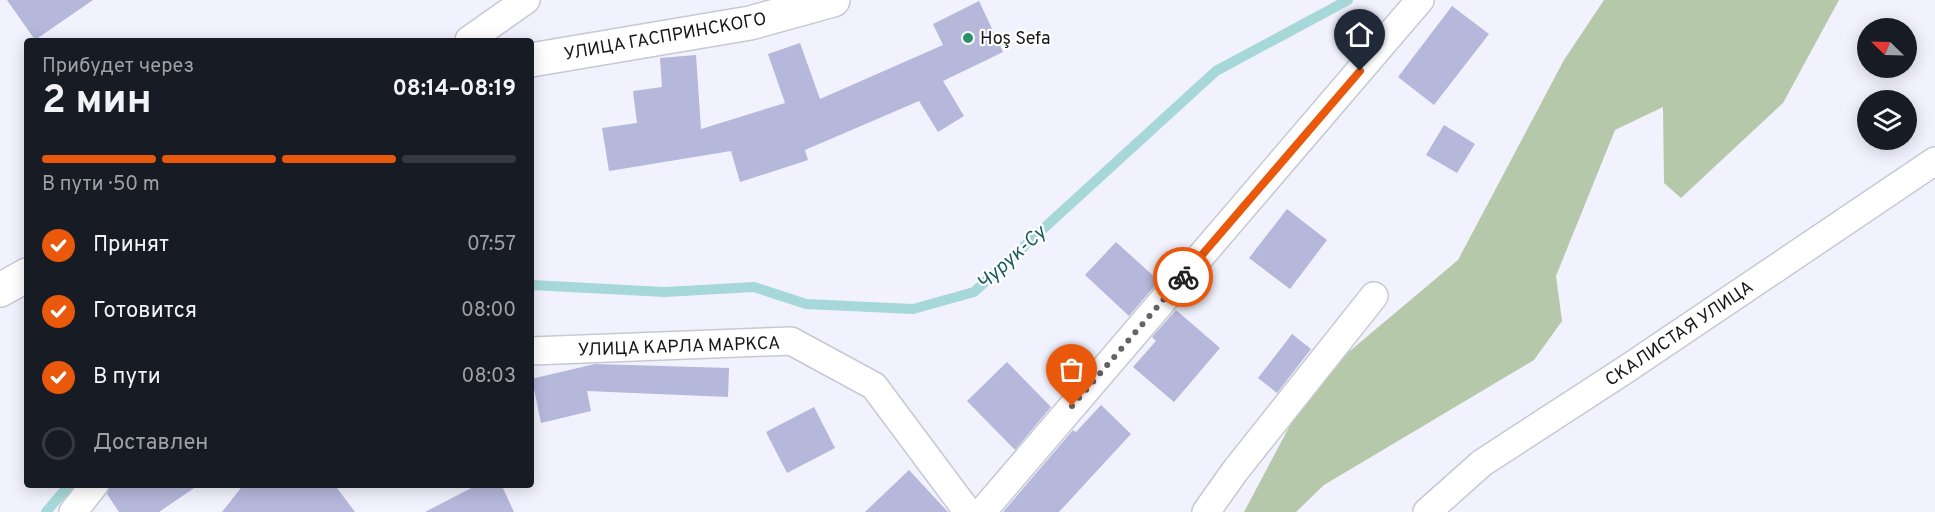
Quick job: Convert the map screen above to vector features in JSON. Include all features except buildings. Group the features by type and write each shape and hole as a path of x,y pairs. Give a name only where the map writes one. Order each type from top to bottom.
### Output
{"main road":[{"name":"УЛИЦА ГАСПРИНСКОГО","path":"534,59 750,23 832,0"},
{"path":"0,290 24,276"}],"street":[{"path":"472,38 526,0"},
{"path":"982,512 1420,0"},
{"name":"СКАЛИСТАЯ УЛИЦА","path":"1428,512 1482,463 1628,368 1935,161"},
{"path":"1206,512 1235,471 1374,296"},
{"name":"УЛИЦА КАРЛА МАРКСА","path":"534,351 791,341 874,386 968,512"},
{"path":"73,512 93,488"}],"green space":[{"path":"1604,0 1839,0 1783,103 1681,198 1664,183 1663,107 1615,130 1556,276 1562,321 1534,360 1324,485 1296,512 1244,512 1313,382 1458,260 1564,60"}],"waterway":[{"name":"Чурук-Су","path":"534,285 665,292 754,287 806,304 913,309 974,292 1216,71 1348,0"},
{"name":"Чурук-Су","path":"46,512 67,488"}],"way so far":[{"path":"1072,406 1183,277"}],"place":[{"name":"Hoş Sefa","path":"968,38"}],"route":[{"path":"1183,277 1360,71"}]}
